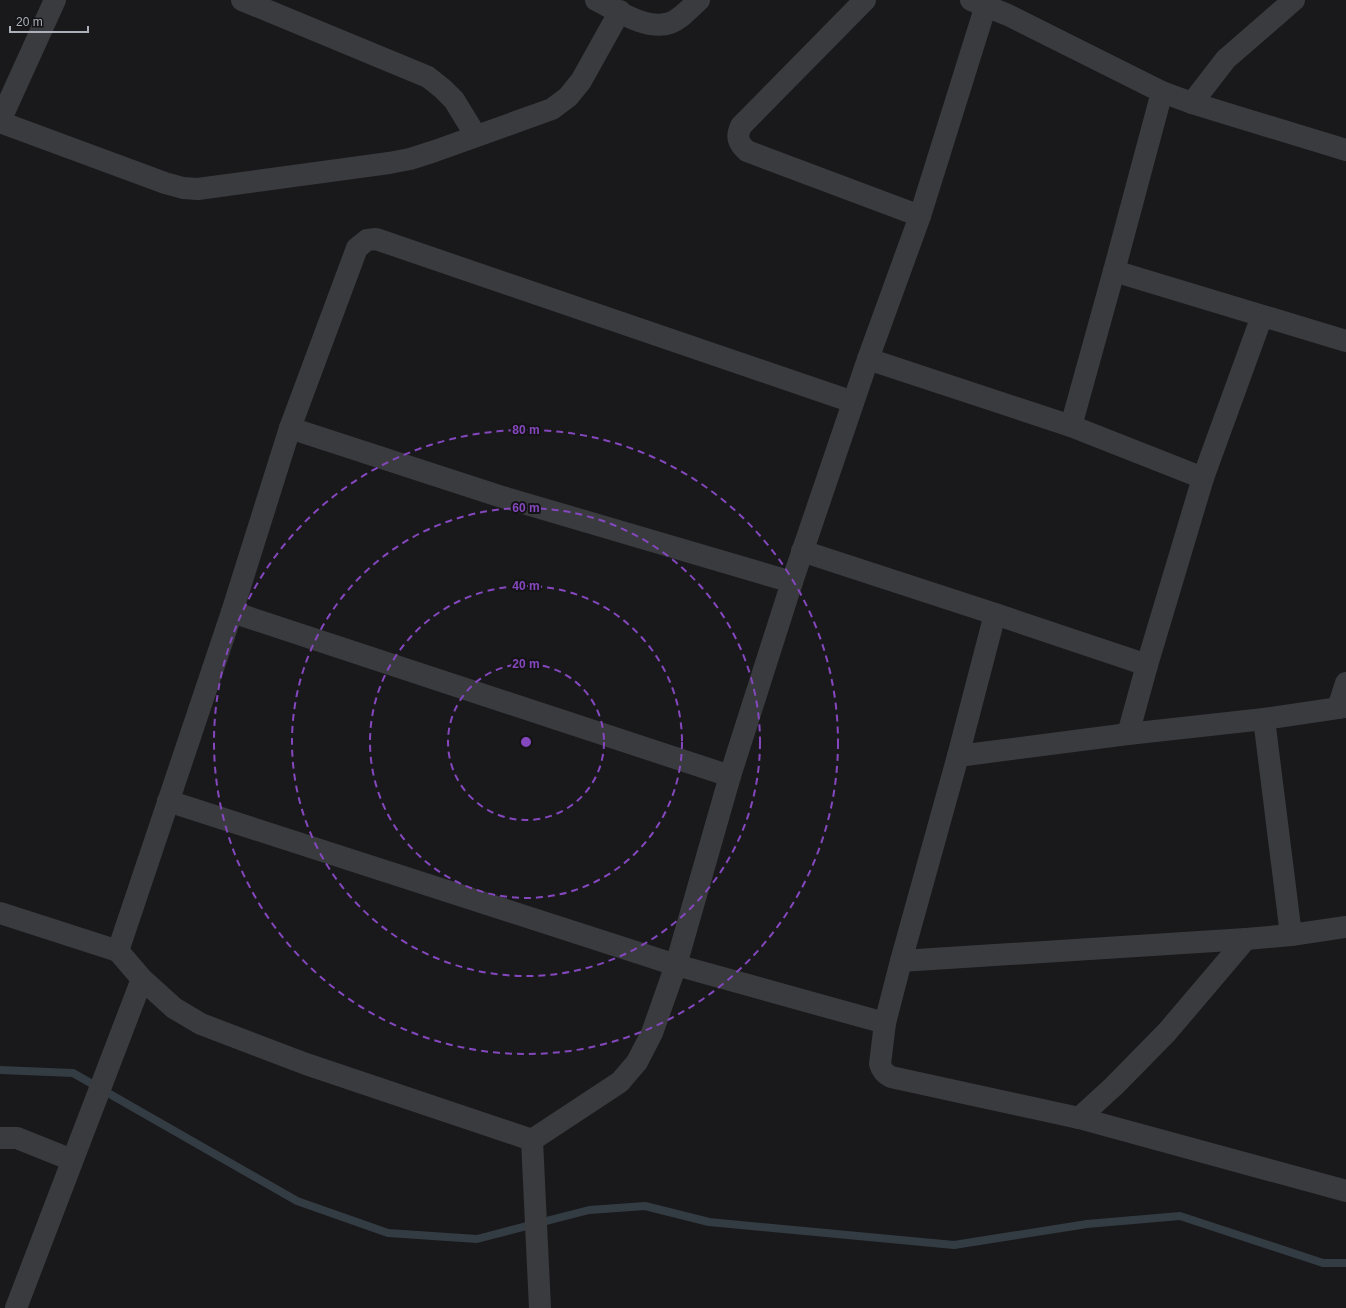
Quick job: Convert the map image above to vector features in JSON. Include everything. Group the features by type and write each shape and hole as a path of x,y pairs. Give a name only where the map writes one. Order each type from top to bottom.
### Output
{"street":[{"path":"55,0 0,122 165,183 183,188 198,189 389,164 434,151 552,109 568,97 581,81 620,12"},
{"path":"242,0 428,77 454,100 476,136"},
{"path":"596,0 647,24 660,25 670,23 679,18 699,0"},
{"path":"865,0 741,126 738,133 738,139 740,145 747,151 920,216"},
{"path":"1192,104 1226,59 1294,0"},
{"path":"532,1140 620,1082 637,1062 652,1033 676,965 730,776 802,551 868,359 920,216 979,2 1008,14 1162,92 1192,104 1346,150"},
{"path":"1070,426 1162,92"},
{"path":"118,951 232,612 290,428 357,248 367,240 376,239 853,402"},
{"path":"1114,270 1346,341"},
{"path":"1128,734 1203,478 1262,316"},
{"path":"868,359 1070,426 1203,478"},
{"path":"290,428 499,496 792,582"},
{"path":"802,551 1147,665"},
{"path":"232,612 730,776"},
{"path":"995,614 885,1024 880,1064 882,1070 891,1077 1078,1118 1346,1191"},
{"path":"958,756 1128,734 1264,719 1342,708 1346,682"},
{"path":"1264,719 1290,935"},
{"path":"168,801 676,965 885,1024"},
{"path":"0,913 118,951 142,979 174,1008 201,1024 306,1064 532,1140"},
{"path":"901,961 1246,939 1290,935 1346,927"},
{"path":"1078,1118 1114,1086 1167,1032 1246,939"},
{"path":"16,1308 142,979"},
{"path":"0,1138 17,1138 72,1160"},
{"path":"532,1140 540,1308"}],"waterway":[{"path":"0,1070 73,1073 297,1201 388,1233 477,1239 589,1210 645,1206 709,1222 954,1245 1087,1224 1180,1216 1323,1263 1346,1263"}]}
